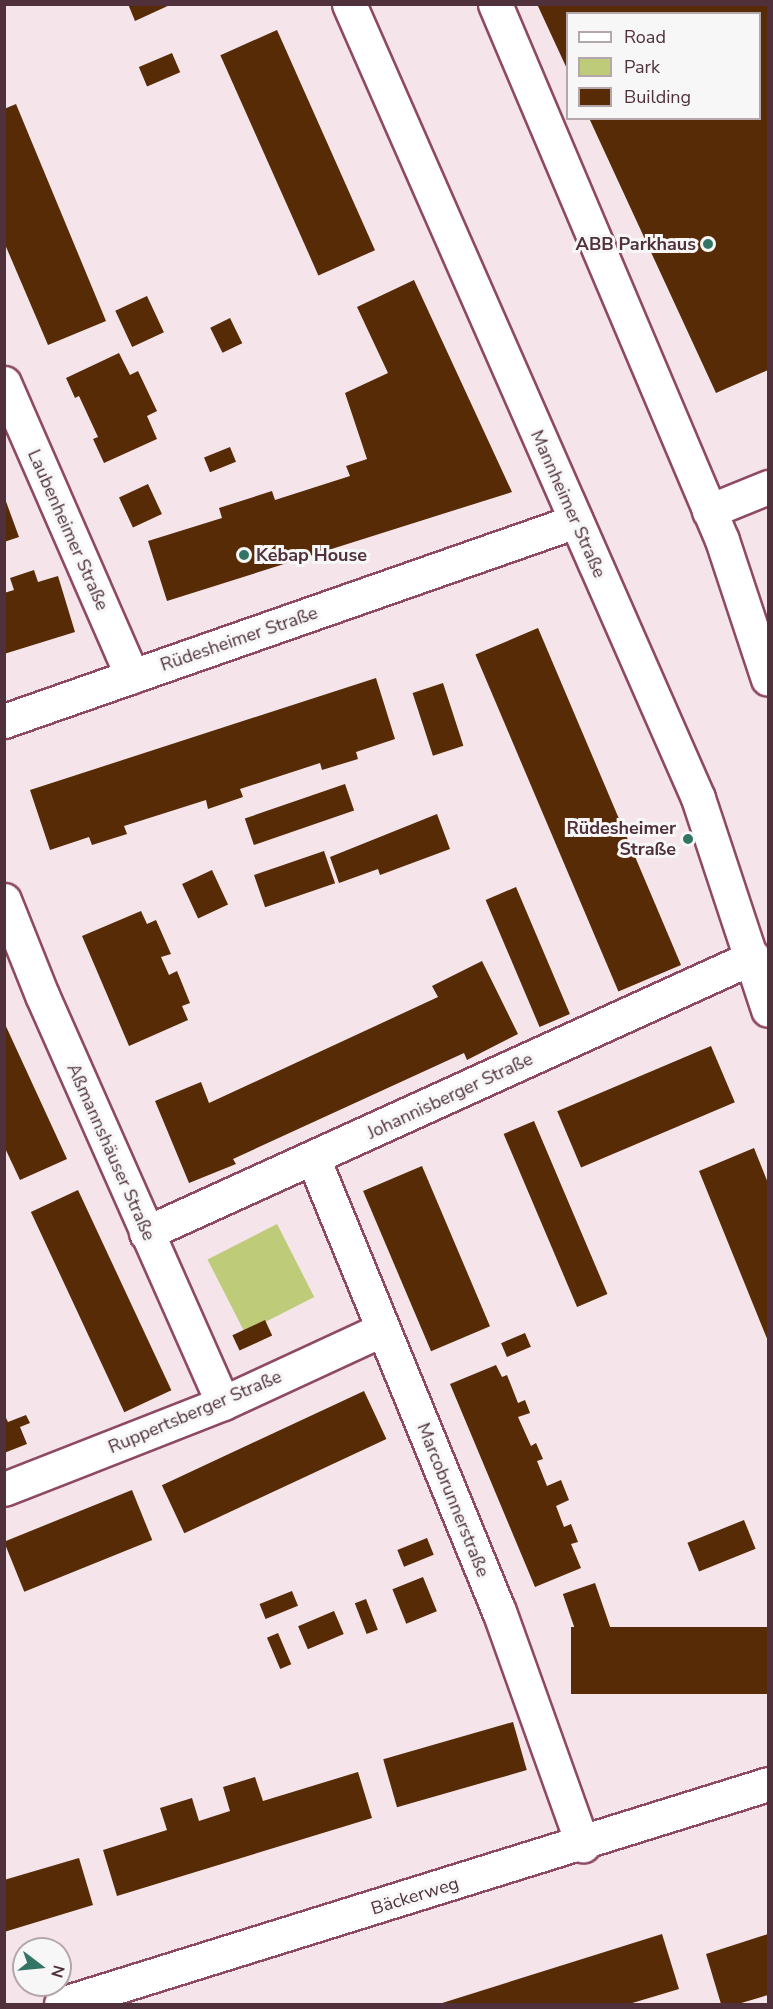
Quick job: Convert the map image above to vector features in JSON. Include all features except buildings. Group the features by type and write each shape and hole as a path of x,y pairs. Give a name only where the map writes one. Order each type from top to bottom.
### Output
{"street":[{"name":"Mannheimer Straße","path":"349,4 698,798 753,957 768,1010"},
{"path":"495,4 709,510 768,679"},
{"name":"Laubenheimer Straße","path":"4,384 132,676"},
{"path":"709,510 768,487"},
{"name":"Rüdesheimer Straße","path":"4,720 576,521"},
{"name":"Aßmannshäuser Straße","path":"4,900 146,1233 223,1403"},
{"name":"Johannisberger Straße","path":"146,1233 753,957"},
{"name":"Marcobrunnerstraße","path":"313,1158 499,1611 583,1845"},
{"name":"Ruppertsberger Straße","path":"4,1489 223,1403 383,1329"},
{"name":"Bäckerweg","path":"60,2004 583,1845 768,1785"}],"green space":[{"path":"277,1224 314,1297 245,1332 208,1259"}],"place":[{"name":"ABB Parkhaus","path":"708,244"},
{"name":"Kebap House","path":"244,555"},
{"name":"Rüdesheimer Straße","path":"688,839"}]}
